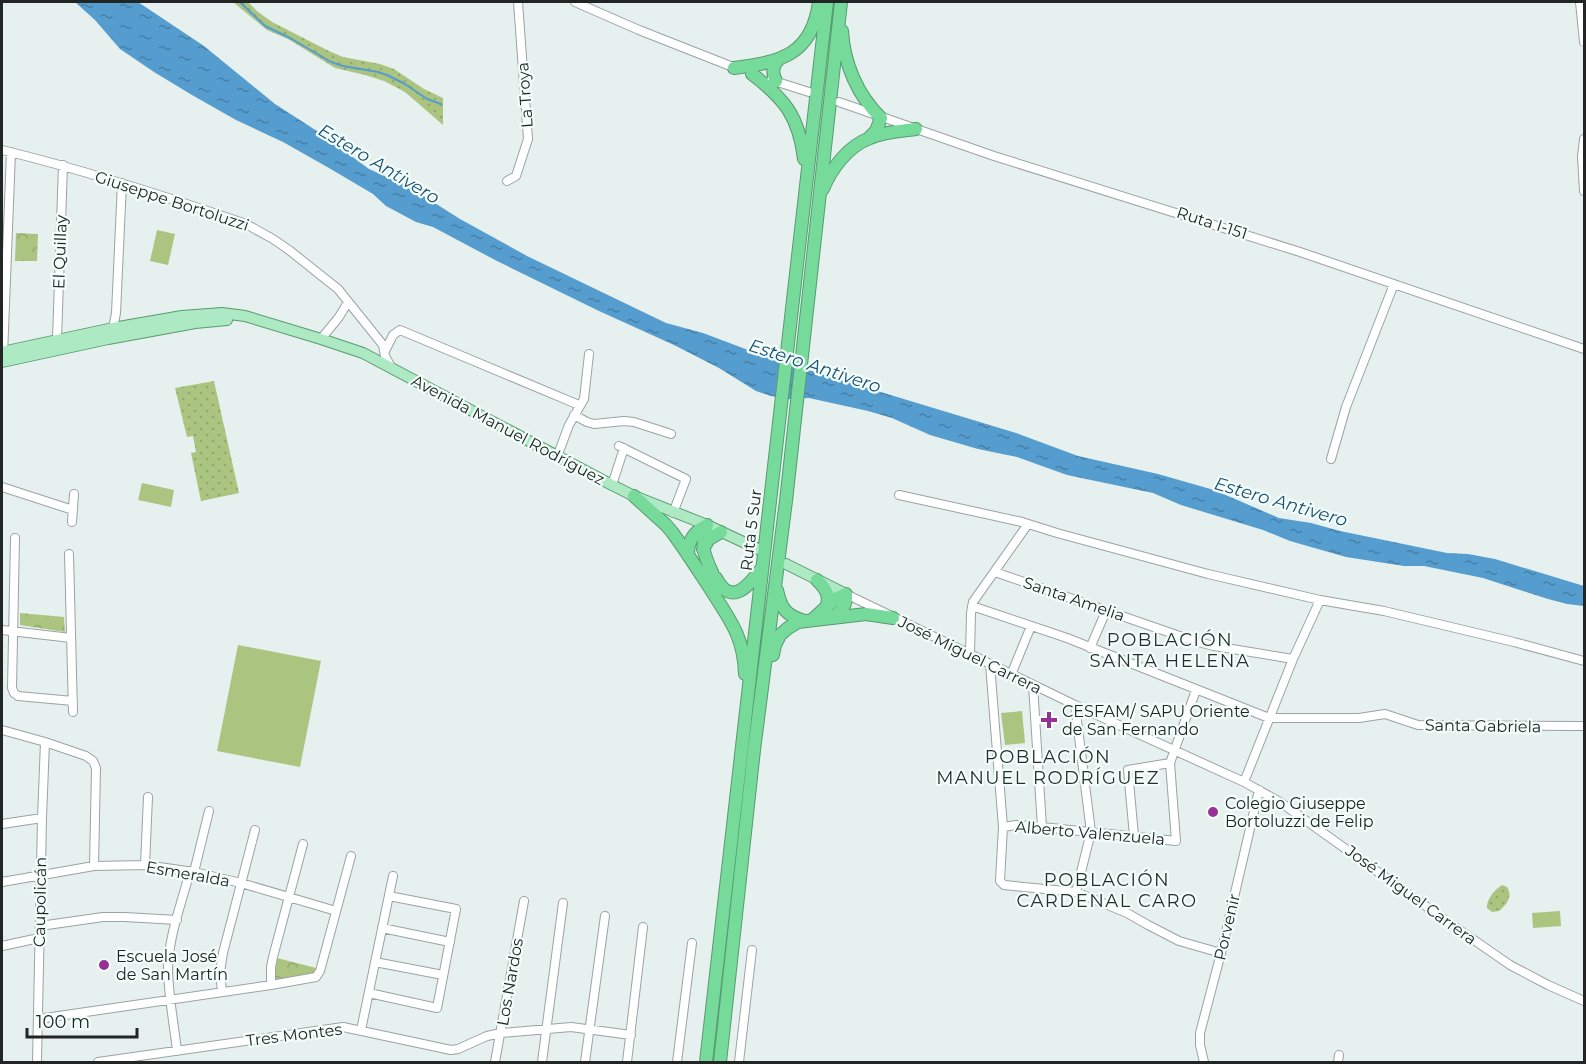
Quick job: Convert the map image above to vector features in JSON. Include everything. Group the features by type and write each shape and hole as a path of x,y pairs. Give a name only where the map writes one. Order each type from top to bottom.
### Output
{"highway":[{"path":"734,68 764,64 778,59 799,46 814,26 819,2"},
{"name":"Ruta 5 Sur","path":"706,1062 827,2"},
{"path":"818,202 825,183 836,166 848,153 876,131 881,118 873,111 862,94 849,67 843,38 841,3"},
{"name":"Ruta 5 Sur","path":"720,1062 754,750 807,318 841,3"},
{"path":"776,81 773,69 778,59"},
{"path":"752,74 764,82 781,100 795,121 801,138 806,167 806,190"},
{"path":"869,138 916,129"},
{"path":"634,496 666,525 729,616 743,651 745,714"},
{"path":"688,554 692,539 707,525"},
{"path":"707,525 703,554 720,585 726,590 738,591 748,586 763,567"},
{"path":"703,550 709,539 721,532"},
{"path":"817,580 828,593 828,614"},
{"path":"776,582 783,609 793,617 808,620"},
{"path":"828,614 835,599 846,594"},
{"path":"754,750 767,698 777,639 788,628 828,614 866,614 893,618"}],"main road":[{"name":"Avenida Manuel Rodríguez","path":"2,357 113,327 182,316 230,314 254,320 363,353 612,486 673,513 707,525 758,549"},
{"name":"Avenida Manuel Rodríguez","path":"64,341 202,322 254,320"},
{"name":"José Miguel Carrera","path":"786,564 846,594"}],"street":[{"name":"La Troya","path":"507,181 516,176 528,139 518,2"},
{"path":"575,2 734,68 809,92"},
{"path":"1580,2 1584,42"},
{"name":"Ruta I-151","path":"839,102 994,156 1196,218 1584,349"},
{"path":"1584,139 1582,157 1584,191"},
{"name":"Giuseppe Bortoluzzi","path":"2,150 122,183 258,230 289,250 338,289 383,345 391,367"},
{"path":"2,357 11,152"},
{"name":"El Quillay","path":"63,165 64,341"},
{"path":"113,327 116,313 122,183"},
{"path":"1331,459 1346,407 1394,284"},
{"path":"321,339 348,302"},
{"path":"385,351 393,335 400,330 579,405"},
{"path":"376,337 380,349 376,359"},
{"path":"557,457 585,393 589,354"},
{"path":"574,415 594,424 634,422 671,434"},
{"path":"612,486 621,447 686,478 673,513"},
{"path":"2,487 73,510"},
{"path":"72,522 74,494"},
{"path":"899,495 1022,522 1208,574 1320,600 1384,611 1584,661"},
{"path":"970,655 972,606 975,599 1028,524"},
{"path":"15,538 12,688 18,696 73,701"},
{"path":"69,554 73,712"},
{"name":"Santa Amelia","path":"995,572 1206,644 1293,659"},
{"name":"José Miguel Carrera","path":"846,594 1011,675 1259,790 1280,802 1510,965 1548,986 1584,1001"},
{"path":"1244,782 1293,659 1320,600"},
{"name":"Santa Gabriela","path":"972,606 1090,648 1269,718 1359,718 1385,714 1418,725 1584,726"},
{"path":"1090,648 1106,611"},
{"path":"1011,675 1031,626"},
{"path":"2,630 71,638"},
{"path":"990,664 1003,826 1000,881 1004,885 1076,892 1121,910 1179,940 1221,953"},
{"path":"1033,685 1042,826"},
{"path":"1134,836 1128,770 1170,763 1196,690"},
{"path":"1075,705 1091,832 1076,892"},
{"path":"2,730 45,742 86,756 93,761 96,768 94,866"},
{"name":"Caupolicán","path":"37,1062 45,742"},
{"name":"Alberto Valenzuela","path":"1003,826 1042,826 1176,841 1170,763"},
{"name":"Porvenir","path":"1204,1062 1200,1033 1259,790"},
{"path":"145,865 148,797"},
{"path":"177,1051 168,965 177,920 209,811"},
{"path":"2,824 42,818"},
{"path":"222,992 220,972 223,953 255,830"},
{"path":"271,985 271,967 303,844"},
{"path":"38,1019 315,977 320,971 351,856"},
{"name":"Esmeralda","path":"2,882 94,866 145,865 241,883 336,911"},
{"path":"361,1030 393,876"},
{"path":"369,993 437,1008 456,909 389,896"},
{"name":"Los Nardos","path":"495,1062 524,901"},
{"path":"542,1062 563,903"},
{"path":"40,926 125,916 177,920"},
{"path":"585,1062 605,916"},
{"path":"627,1062 643,927"},
{"path":"382,928 450,942"},
{"path":"2,946 39,938"},
{"path":"677,1062 692,943"},
{"path":"739,1062 752,950"},
{"path":"375,962 443,975"},
{"name":"Tres Montes","path":"104,1062 337,1028 361,1030 451,1050 501,1033 571,1027 631,1035"}],"green space":[{"path":"233,2 248,2 272,22 343,57 394,69 424,89 443,98 443,125 405,92 384,81 335,68 288,39 267,30"},
{"path":"157,230 175,234 168,265 150,261"},
{"path":"16,233 38,234 37,261 15,261"},
{"path":"214,381 239,493 201,501 191,453 196,452 193,436 187,437 175,388"},
{"path":"142,483 174,490 171,507 138,500"},
{"path":"20,613 64,617 65,632 20,625"},
{"path":"238,645 321,661 300,767 217,751"},
{"path":"1022,711 1025,743 1005,745 1001,713"},
{"path":"1502,885 1509,890 1508,900 1499,911 1492,912 1487,908 1489,898"},
{"path":"1560,911 1561,926 1533,928 1532,913"},
{"path":"277,958 316,968 311,975 275,980"}],"water":[{"path":"75,2 138,2 204,46 275,104 369,169 419,193 527,256 666,323 703,333 818,373 1016,433 1078,456 1158,474 1214,490 1279,518 1447,553 1495,559 1584,586 1584,606 1548,599 1483,578 1424,566 1404,566 1346,557 1181,505 1153,493 1067,475 1017,457 978,449 930,435 892,418 868,411 809,398 789,399 756,391 719,368 674,345 599,311 433,227 416,222 386,206 373,194 329,168 283,142 236,120 154,72 120,49 95,20"}],"waterway":[{"path":"240,2 265,26 331,62 387,75 427,99 441,104"}],"place":[{"name":"CESFAM/ SAPU Oriente de San Fernando","path":"1049,720"},
{"name":"Colegio Giuseppe Bortoluzzi de Felip","path":"1213,812"},
{"name":"Escuela José de San Martín","path":"104,965"}],"district":[{"name":"POBLACIÓN SANTA HELENA","path":"1170,650"},
{"name":"POBLACIÓN MANUEL RODRÍGUEZ","path":"1048,768"},
{"name":"POBLACIÓN CARDENAL CARO","path":"1107,890"}],"water label":[{"name":"Estero Antivero","path":"379,164"},
{"name":"Estero Antivero","path":"815,366"},
{"name":"Estero Antivero","path":"1281,502"}]}
